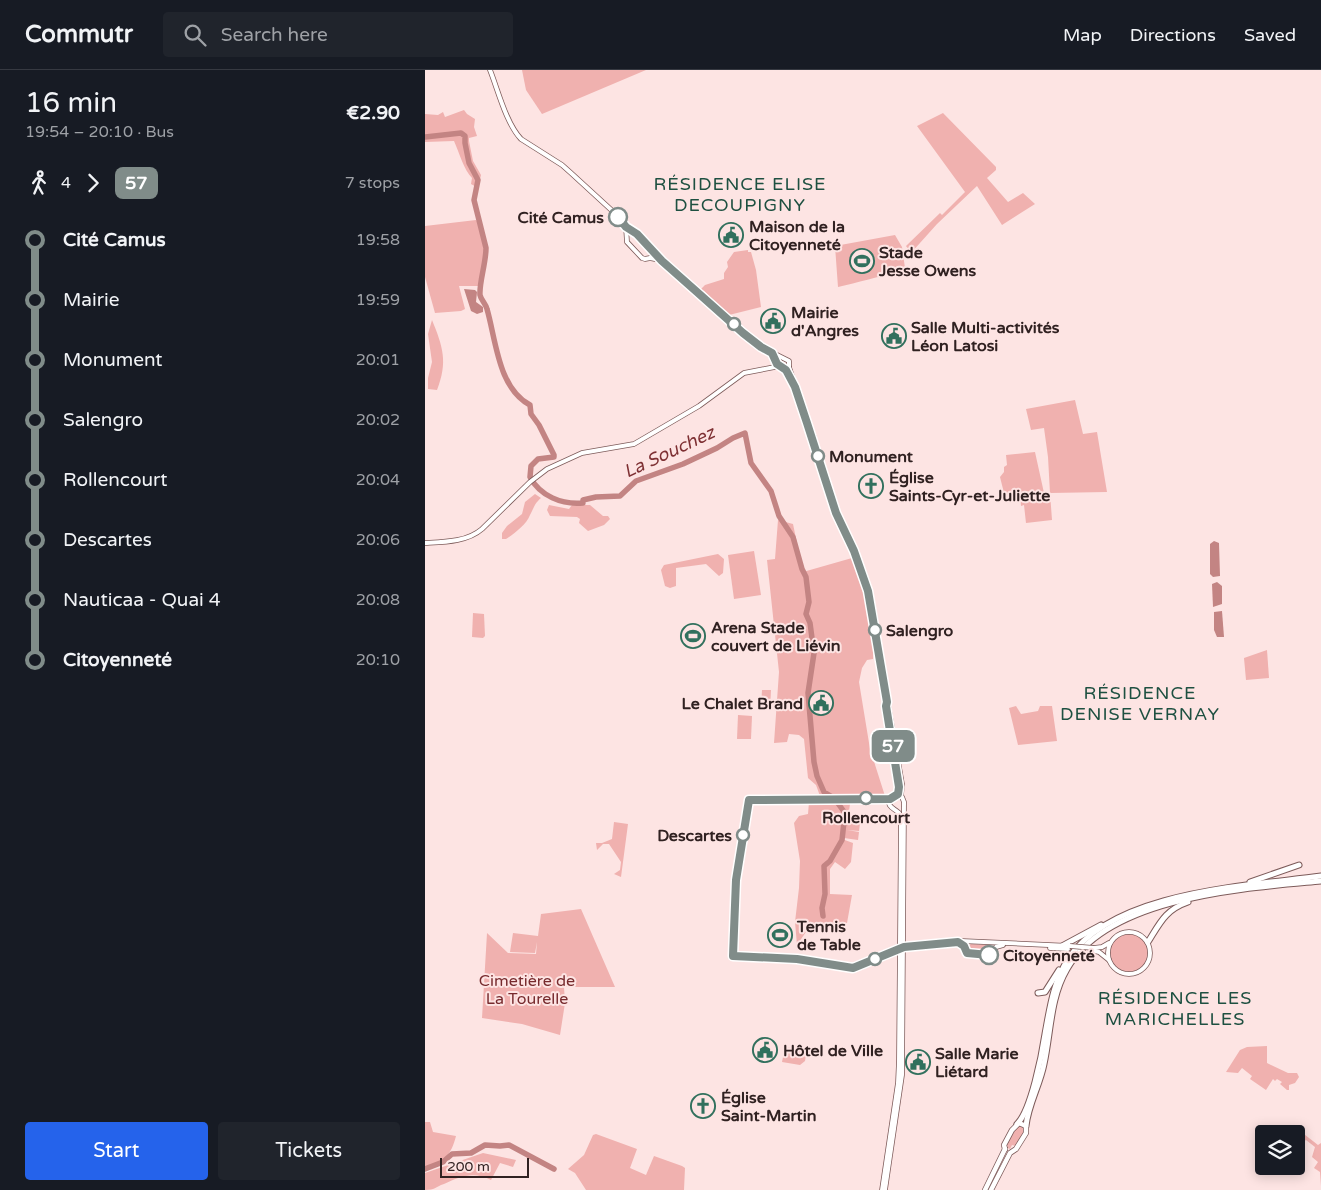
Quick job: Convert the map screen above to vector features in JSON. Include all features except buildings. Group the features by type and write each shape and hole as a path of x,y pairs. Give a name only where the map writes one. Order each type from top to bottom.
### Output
{"highway":[{"path":"1238,887 1240,884 1263,879 1299,865"},
{"path":"1038,993 1045,992 1054,976 1089,937 1119,918 1150,906 1205,891 1321,876"},
{"path":"1026,1126 1043,1070 1058,987 1072,961 1091,940 1128,919 1176,902 1213,894 1321,881"},
{"path":"1148,942 1156,926 1166,914 1185,902 1213,894"},
{"path":"1066,947 1115,917 1119,918"},
{"path":"1017,1124 1025,1112 1039,1068 1053,989 1069,958"}],"main road":[{"path":"425,543 463,538 477,534 529,482 552,466 582,453 627,446 639,442 699,406 744,374 790,362 761,347 743,333 662,261 649,246 626,227 619,217 567,169 527,143 517,134 489,70"},
{"path":"626,227 628,243 642,258 662,261"},
{"path":"627,237 634,233"},
{"path":"651,258 653,251"},
{"path":"772,353 782,365 795,387 813,435 836,513 854,551 868,591 902,787 907,793"},
{"path":"781,357 782,365"},
{"path":"883,1190 902,1075 904,802 899,795 886,706 887,702"},
{"path":"899,795 902,787"},
{"path":"899,795 890,798 889,803 891,808 900,815 901,823 902,947"},
{"path":"895,810 899,810 903,806"},
{"path":"1093,949 1109,960 1119,972 1127,975 1138,973 1145,968 1150,960 1151,950 1148,942 1142,936 1129,932 1117,935 1111,942 1108,950 1109,960"},
{"path":"958,942 969,953 989,955 992,954 995,948 1003,945 1066,947"},
{"path":"902,947 970,942 1093,949 1111,942"},
{"path":"965,948 970,942"},
{"path":"991,944 995,948"},
{"path":"985,1190 1005,1149 1004,1145 1017,1124 1022,1123 1026,1126 1027,1131 1016,1149 1011,1152 991,1190"},
{"path":"1005,1149 1011,1152"}],"green space":[{"path":"522,70 646,70 542,114 526,90"},
{"path":"464,110 475,119 474,127 477,136 469,138 469,141 473,161 481,175 478,188 471,184 472,178 464,166 454,141 425,142 425,114 438,115 443,112 445,117"},
{"path":"943,113 996,167 996,170 987,178 1008,202 1023,193 1035,204 1002,225 977,186 937,224 911,253 906,246 965,192 917,126"},
{"path":"476,220 483,234 484,242 484,260 480,286 459,286 465,309 435,313 425,277 425,226"},
{"path":"895,235 902,247 905,268 908,274 897,276 897,273 890,274 838,287 835,246"},
{"path":"748,250 748,252 751,252 756,270 761,307 729,315 704,291 700,290 705,285 724,279 724,273 728,267 727,262 734,252"},
{"path":"432,320 443,355 442,371 437,390 428,389 428,378 432,362 428,334"},
{"path":"1075,400 1083,434 1097,432 1107,492 1050,493 1044,428 1031,430 1026,409"},
{"path":"1035,452 1044,493 1050,493 1052,520 1026,523 1024,505 1021,506 1020,493 1004,493 1000,477 1004,472 1004,467 1007,465 1006,455"},
{"path":"535,494 541,498 535,504 526,522 509,537 502,539 502,533 507,526 522,514 525,502"},
{"path":"549,505 569,509 572,505 590,505 603,516 608,516 610,519 604,525 588,531 579,523 580,519 577,517 550,516 547,510"},
{"path":"778,520 793,524 803,572 852,558 867,608 873,648 873,659 867,660 862,668 859,682 870,749 885,796 820,796 816,785 808,778 804,739 799,735 789,734 787,742 774,743 779,672 767,560 775,559"},
{"path":"754,551 761,595 734,599 728,555"},
{"path":"718,554 724,559 723,573 719,576 706,564 676,568 676,586 670,588 665,586 661,570 664,565"},
{"path":"473,613 484,614 485,636 483,638 472,637"},
{"path":"1267,650 1269,678 1246,680 1244,658"},
{"path":"762,690 771,690 770,708 761,708"},
{"path":"1016,706 1021,714 1038,711 1040,706 1052,706 1057,741 1018,745 1009,708"},
{"path":"738,715 752,716 751,739 737,739"},
{"path":"809,802 819,804 850,804 848,818 845,818 842,839 853,843 851,862 845,869 835,862 830,869 830,894 852,895 847,923 808,929 797,945 795,922 800,861 794,823 799,816 808,814"},
{"path":"845,821 860,823 859,831 847,830 859,832 858,840 844,838"},
{"path":"614,822 628,824 621,877 614,874 620,870 621,862 609,844 603,844 597,850 596,843 612,839"},
{"name":"Cimetière de La Tourelle","path":"581,909 615,987 564,987 565,1003 560,1035 522,1024 482,1018 487,933 508,953 536,954 537,942 535,953 510,952 513,933 538,936 541,914"},
{"path":"1129,934 1142,940 1148,953 1142,966 1129,972 1116,966 1110,953 1116,940"},
{"path":"971,944 990,945 992,950 990,953 970,952 967,946"},
{"path":"1267,1046 1267,1063 1288,1073 1297,1073 1299,1077 1295,1083 1289,1085 1289,1090 1280,1084 1282,1082 1273,1079 1266,1090 1250,1079 1252,1076 1242,1068 1238,1073 1226,1072 1240,1050 1247,1047"},
{"path":"785,1047 803,1050 806,1055 805,1061 800,1065 782,1062"},
{"path":"425,1122 430,1122 433,1132 456,1136 452,1148 446,1157 425,1168"},
{"path":"1021,1126 1024,1132 1016,1146 1012,1145 1010,1149 1008,1148 1007,1144 1017,1127"},
{"path":"596,1134 637,1149 630,1168 646,1175 654,1156 682,1166 685,1168 684,1190 586,1190 575,1173 568,1169 584,1155 593,1135"},
{"path":"1305,1135 1318,1145 1321,1143 1321,1186 1320,1172 1314,1168 1318,1162 1312,1157 1315,1147 1306,1140"},
{"path":"483,1153 516,1160 513,1167 500,1163 491,1180 473,1175 425,1190 425,1173"}],"shaded area":[{"path":"464,289 477,292 476,302 483,307 483,312 477,314 471,311"},
{"path":"1214,541 1219,543 1220,576 1213,577 1210,574 1210,544"},
{"path":"1217,582 1222,586 1222,604 1213,607 1212,584"},
{"path":"1222,611 1224,637 1217,637 1214,630 1214,612"}],"waterway":[{"name":"La Souchez","path":"425,137 461,133 465,136 469,163 478,180 474,200 486,248 481,299 486,307 496,349 505,375 519,397 530,405 531,414 539,425 554,455 554,457 538,459 531,466 530,477 534,484 552,498 567,502 583,503 583,500 596,497 620,496 636,481 683,464 745,433 751,463 771,491 779,516 793,537 806,577 809,602 806,614 810,623 814,653 808,693 814,762 817,776 824,792 834,798"},
{"name":"La Souchez","path":"823,916 822,908 825,894 824,866 830,861 842,840 845,813 837,802"},
{"name":"La Souchez","path":"425,1169 443,1162 452,1154 471,1153 485,1145 509,1145 554,1169"}],"bus line":[{"name":"57","path":"618,217 662,261 743,333 772,353 776,363 786,370 795,387 836,513 854,551 868,591 887,702 886,706 899,787 898,794 890,799 749,800 736,880 733,956 797,959 853,968 904,947 958,942 964,946 967,953 989,955"}],"place":[{"name":"Cité Camus","path":"618,217"},
{"name":"Maison de la Citoyenneté","path":"731,235"},
{"name":"Stade Jesse Owens","path":"862,261"},
{"name":"Mairie d'Angres","path":"773,321"},
{"name":"Salle Multi-activités Léon Latosi","path":"894,336"},
{"name":"Monument","path":"818,456"},
{"name":"Église Saints-Cyr-et-Juliette","path":"871,486"},
{"name":"Salengro","path":"875,630"},
{"name":"Arena Stade couvert de Liévin","path":"693,636"},
{"name":"Le Chalet Brand","path":"821,703"},
{"name":"Rollencourt","path":"866,798"},
{"name":"Descartes","path":"743,835"},
{"name":"Tennis de Table","path":"780,935"},
{"name":"Citoyenneté","path":"989,955"},
{"name":"Hôtel de Ville","path":"765,1050"},
{"name":"Salle Marie Liétard","path":"918,1062"},
{"name":"Église Saint-Martin","path":"703,1106"}],"district":[{"name":"RÉSIDENCE ELISE DECOUPIGNY","path":"740,194"},
{"name":"RÉSIDENCE DENISE VERNAY","path":"1140,703"},
{"name":"RÉSIDENCE LES MARICHELLES","path":"1175,1008"}]}
